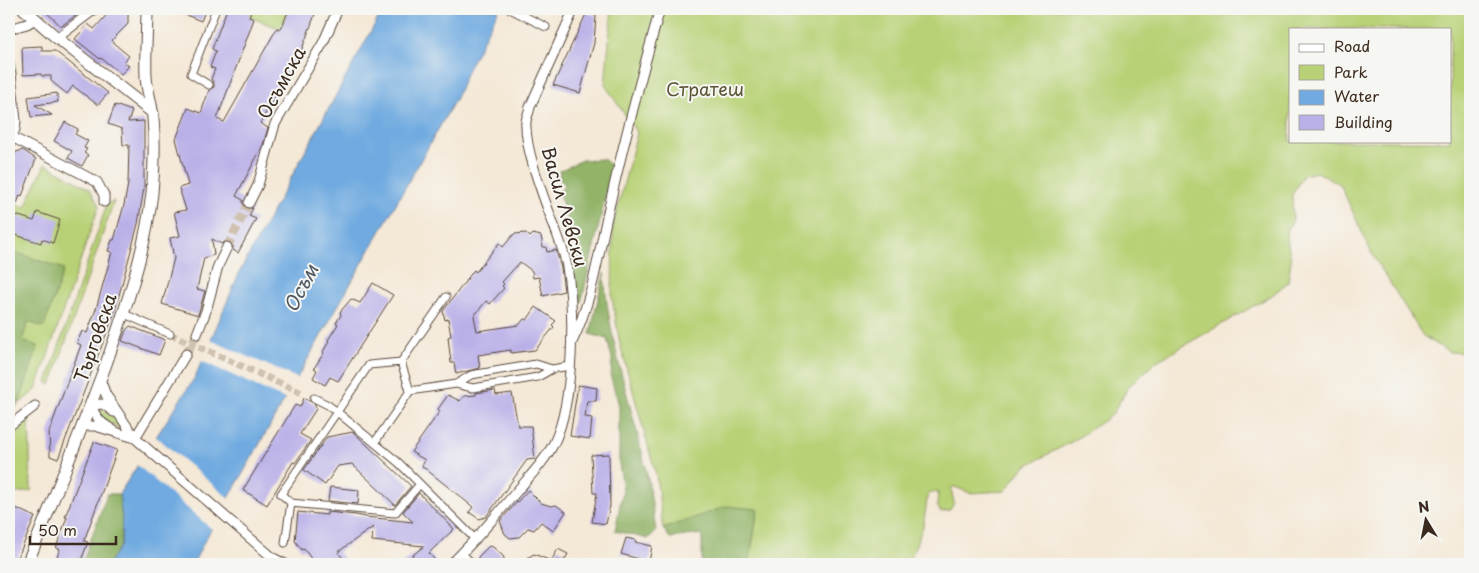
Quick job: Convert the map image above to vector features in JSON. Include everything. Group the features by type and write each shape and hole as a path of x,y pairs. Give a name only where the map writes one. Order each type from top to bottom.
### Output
{"street":[{"path":"24,9 57,38 152,113"},
{"path":"57,38 95,9"},
{"name":"Търговска","path":"27,564 83,426 124,314 141,257 148,225 154,150 152,113 146,77 147,9"},
{"path":"210,85 191,74 216,9"},
{"name":"Осъмска","path":"249,204 258,185 275,124 323,43 338,9"},
{"path":"510,9 546,27"},
{"name":"Васил Левски","path":"451,564 476,540 537,468 553,444 561,425 566,404 571,345 571,313 567,266 534,166 526,134 526,120 574,9"},
{"path":"571,345 592,289 640,79 660,9"},
{"path":"9,29 27,24 35,19"},
{"path":"9,146 16,121 10,74"},
{"path":"12,136 97,182 104,195 104,202"},
{"path":"197,334 206,311 218,266 227,246"},
{"path":"420,484 395,513 291,503 281,494 336,410 369,365 401,362 446,297"},
{"path":"129,316 170,334"},
{"path":"138,442 186,354"},
{"path":"401,362 410,391"},
{"path":"375,442 410,391 456,384 472,375 536,364 552,369"},
{"path":"456,384 473,388 538,377 552,369 570,366"},
{"path":"100,380 106,395 138,442 275,561 285,564"},
{"path":"314,398 336,410 399,463 476,540"},
{"path":"124,423 110,408 103,404 91,405 95,416 100,422 138,442"},
{"path":"9,426 35,406"},
{"path":"83,426 95,426 118,433"},
{"path":"285,543 291,503"},
{"path":"461,554 472,564"}],"green space":[{"path":"247,9 289,9 281,29 249,17 251,11"},
{"name":"Стратеш","path":"612,9 1470,9 1470,353 1449,352 1423,336 1372,254 1340,184 1317,172 1303,175 1292,195 1293,220 1286,233 1291,260 1288,282 1271,296 1157,361 1129,386 1112,415 1073,441 1024,467 1005,491 970,493 955,487 951,488 954,503 950,510 941,512 937,506 938,492 928,494 923,527 908,564 749,564 758,510 698,517 663,529 656,475 620,344 612,298 613,226 637,133 605,85"},
{"path":"12,39 16,72 9,73 9,40"},
{"path":"604,159 612,167 577,314 578,294 574,270 578,253 576,240 559,193 565,184 560,180 559,171 582,160"},
{"path":"45,164 90,189 99,206 36,390 9,412 9,202 25,207"},
{"path":"114,201 51,385 47,382 107,204"},
{"path":"9,250 64,269 44,327 28,322 22,341 38,346 19,404 9,412"},
{"path":"604,273 610,324 650,489 656,531 648,539 615,531 623,489 619,464 619,405 611,378 612,358 607,339 590,334"},
{"path":"100,410 113,416 126,431 103,419 98,413"},
{"path":"29,414 31,491 9,494 9,439 22,429 21,420"},
{"path":"107,494 119,494 122,518 121,545 108,564 82,564"},
{"path":"727,506 758,509 749,564 702,564 702,534 670,538 663,529"}],"water":[{"name":"Осъм","path":"383,9 499,9 468,69 456,98 193,564 108,564 121,545 122,518 119,494 195,377 240,271"}],"pier":[{"path":"208,339 299,379 287,400 199,360"},
{"path":"154,435 231,500 213,530 136,464"}],"building":[{"path":"43,9 85,9 61,26"},
{"path":"112,9 120,9 128,14 128,24 111,41 129,56 124,62 129,66 121,74 75,39 88,24 94,29"},
{"path":"171,9 206,9 201,21"},
{"path":"227,9 246,9 251,11 249,17 254,19 217,119 224,122 277,28 281,29 289,9 317,9 302,49 260,123 268,128 263,145 236,196 243,200 246,208 253,208 249,216 256,219 238,253 233,250 230,242 226,241 222,244 212,239 214,255 204,258 197,289 205,291 198,315 162,304 174,258 170,238 180,236 174,212 186,210 179,188 188,185 176,139 188,108 201,113 209,90 214,87 211,79 215,69 210,67 216,51 212,49"},
{"path":"587,12 596,16 594,43 580,93 553,85"},
{"path":"42,46 42,51 55,51 108,93 98,105 73,86 67,94 51,81 51,76 42,76 41,74 23,75 22,47"},
{"path":"57,93 58,102 35,105 52,115 31,117 28,97"},
{"path":"115,105 132,111 128,122 144,121 144,188 138,224 114,314 58,459 50,456 49,432 81,345 77,343 82,331 87,333 96,309 112,252 108,251 112,240 114,240 128,184 129,145 123,145 122,129 108,124"},
{"path":"65,122 78,129 75,134 88,141 84,148 87,149 84,153 88,155 82,166 68,158 72,151 54,141"},
{"path":"23,150 36,159 17,204 9,201 9,171 16,152"},
{"path":"37,212 60,220 53,243 42,239 41,243 9,233 13,214 34,221"},
{"path":"526,233 530,237 533,234 541,236 543,247 546,247 547,252 556,250 564,291 543,296 539,277 533,278 532,271 520,262 502,282 504,288 490,304 486,301 474,316 477,331 519,325 524,319 527,320 536,307 556,321 552,325 554,327 535,350 511,353 511,350 478,355 480,368 456,374 454,363 451,363 448,337 451,336 448,319 445,320 443,311 474,270 476,272 499,243 503,247 514,234"},
{"path":"373,283 393,295 338,381 330,377 325,385 313,378 317,370 314,368 324,353 328,340 338,324 336,323 341,315 340,312 351,299 360,303"},
{"path":"130,326 165,340 159,355 122,341 126,330"},
{"path":"578,385 597,388 596,401 587,401 585,417 592,418 590,439 570,436"},
{"path":"495,390 496,395 512,393 518,426 531,426 535,459 527,460 486,517 479,519 469,512 473,507 422,466 425,460 411,452 440,411 438,409 448,395 460,401 464,396"},
{"path":"304,398 315,404 316,409 300,434 311,440 295,463 293,462 267,505 243,490 295,405 300,407"},
{"path":"353,432 411,486 395,505 352,464 338,466 325,485 304,470 327,437"},
{"path":"94,442 117,450 84,541 88,542 80,564 54,564 60,549 56,548 67,517 65,517"},
{"path":"609,454 610,506 606,524 592,522 597,493 593,493 591,455"},
{"path":"330,487 359,490 358,504 328,501"},
{"path":"528,490 541,503 551,506 556,505 566,512 553,531 541,522 534,530 528,528 519,537 510,538 505,534 500,521"},
{"path":"419,493 454,529 429,553 438,564 402,564 424,546 372,541 373,527 338,552 347,564 315,564 304,549 302,550 295,541 298,512 327,515 327,512 413,522 403,512"},
{"path":"9,505 35,517 15,564 9,564"},
{"path":"626,538 652,546 649,562 621,554"},
{"path":"489,546 493,547 503,556 505,561 502,564 477,564 478,557"},
{"path":"558,549 568,554 562,564 528,564 527,558 534,554 551,561"}],"tunnel":[{"path":"227,247 249,203"},
{"path":"170,334 304,394"},
{"path":"186,354 197,334"}]}
